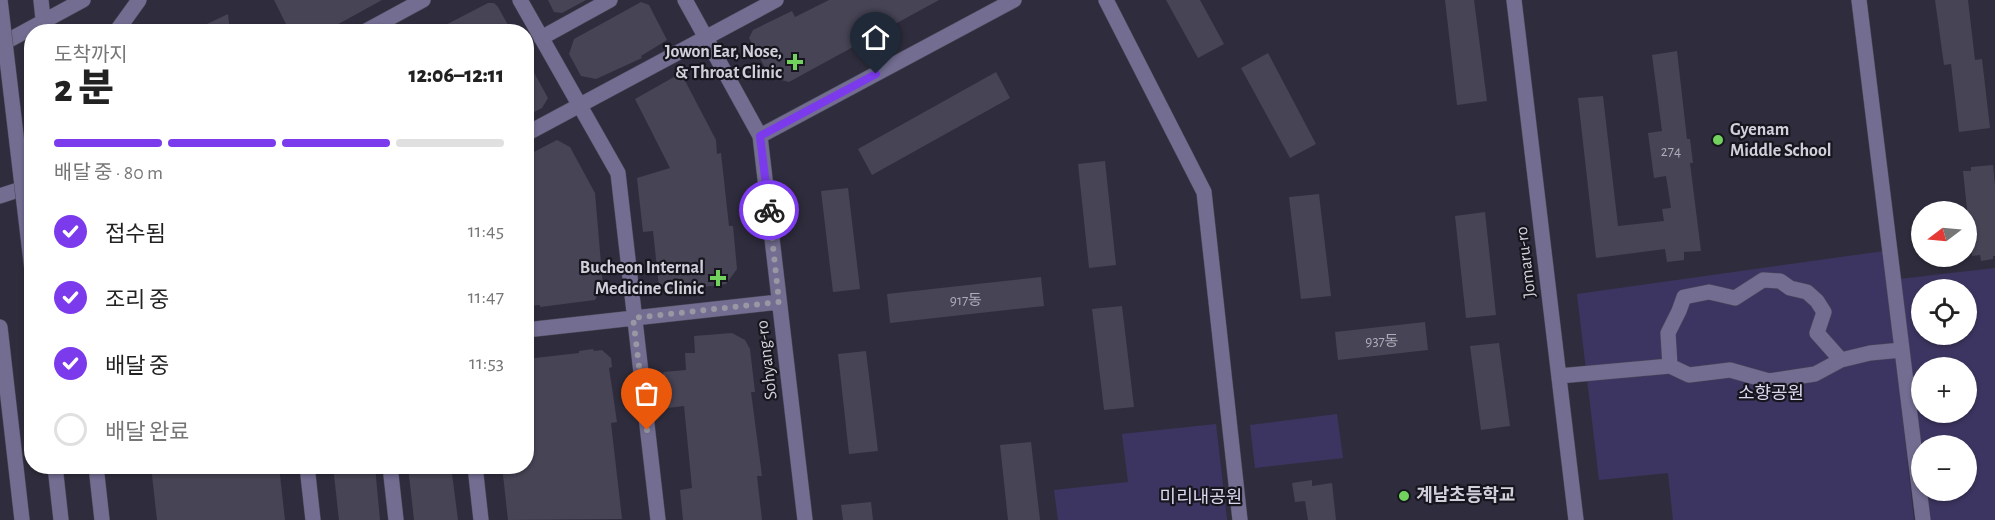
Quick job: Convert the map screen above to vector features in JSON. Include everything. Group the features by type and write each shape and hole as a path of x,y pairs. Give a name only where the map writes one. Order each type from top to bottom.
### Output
{"street":[{"path":"0,0 24,202"},
{"path":"41,0 44,24"},
{"path":"48,24 83,0"},
{"path":"122,24 139,0"},
{"path":"379,24 423,0"},
{"path":"519,0 533,24"},
{"path":"541,38 610,0"},
{"name":"Sohyang-ro","path":"685,0 760,136 805,520"},
{"path":"534,130 776,0"},
{"path":"760,136 1014,0"},
{"path":"1106,0 1204,192 1240,520"},
{"name":"Jomaru-ro","path":"1514,0 1576,520"},
{"path":"1859,0 1923,520"},
{"path":"534,26 618,173 658,520"},
{"path":"0,45 24,35"},
{"path":"0,196 24,188"},
{"path":"1670,366 1668,333 1684,297 1708,292 1735,298 1763,280 1780,281 1790,288 1807,292 1816,301 1824,312 1817,333 1841,360"},
{"path":"534,329 779,302"},
{"path":"0,327 4,392 22,520"},
{"path":"1559,376 1670,366 1689,375 1730,370 1769,381 1815,374 1841,360 1870,353 1902,350"},
{"path":"56,474 61,520"},
{"path":"97,474 102,520"},
{"path":"308,474 313,520"},
{"path":"391,474 396,520"},
{"path":"476,474 481,520"}],"green space":[{"name":"소향공원","path":"1884,251 1914,520 1673,520 1668,473 1599,480 1577,294"},
{"path":"1995,268 1995,520 1927,520 1925,501 1977,501 1977,435 1917,435 1916,423 1977,423 1977,357 1911,357 1911,383 1899,279"},
{"path":"1337,414 1343,458 1255,468 1250,425"},
{"name":"미리내공원","path":"1216,424 1227,520 1058,520 1054,490 1128,482 1122,434"}],"building":[{"path":"274,0 382,0 338,24 286,24"},
{"path":"548,0 586,0 562,13 554,12"},
{"path":"829,0 939,0 789,82 770,77 749,38 753,30 792,11 795,17"},
{"path":"1166,0 1200,0 1224,44 1198,58"},
{"path":"1445,0 1474,0 1487,101 1457,105"},
{"path":"1935,0 1968,0 1975,60 1982,59 1990,128 1959,132 1951,64 1944,65"},
{"path":"641,2 649,5 667,40 641,56 642,58 596,79 581,76 569,54 574,39"},
{"path":"488,3 494,3 508,24 447,24"},
{"path":"228,14 229,24 207,24"},
{"path":"1677,51 1687,139 1690,139 1693,163 1690,163 1701,251 1684,252 1684,260 1667,262 1665,249 1596,258 1578,98 1603,96 1618,226 1664,221 1662,209 1671,208 1666,176 1654,178 1648,133 1662,131 1652,55"},
{"path":"1268,53 1316,144 1290,158 1241,68"},
{"path":"996,72 1010,98 872,175 858,149"},
{"path":"534,73 548,98 542,108 534,112"},
{"path":"681,73 716,140 717,154 721,153 729,226 733,226 737,269 726,284 665,292 659,287 653,231 643,232 637,178 670,168 635,99"},
{"path":"557,140 570,147 595,193 603,287 595,300 540,307 540,305 534,305 534,152"},
{"path":"1105,161 1116,265 1089,268 1078,164"},
{"path":"1993,165 1995,256 1993,259 1981,261 1980,255 1977,255 1977,201 1966,201 1963,171 1971,171 1971,167"},
{"path":"848,188 860,289 833,292 821,191"},
{"path":"1319,194 1331,296 1301,299 1289,197"},
{"path":"1485,212 1496,315 1466,318 1455,216"},
{"path":"1041,277 1044,306 890,323 887,294"},
{"path":"1122,306 1134,407 1104,410 1092,309"},
{"path":"1425,322 1428,350 1338,360 1335,332"},
{"path":"732,333 745,340 750,349 755,392 751,392 762,476 757,476 762,520 683,520 680,490 692,488 684,406 667,408 663,372 686,370 685,353 695,353 694,336"},
{"path":"1499,343 1510,426 1481,430 1470,346"},
{"path":"602,350 611,358 612,367 609,368 617,422 611,423 622,519 508,520 503,474 534,474 534,358 579,353 579,351"},
{"path":"866,351 878,451 849,454 838,354"},
{"path":"1031,442 1040,520 1008,520 1000,445"},
{"path":"152,474 280,474 285,520 157,520"},
{"path":"334,474 376,474 380,520 339,520"},
{"path":"409,474 452,474 458,520 414,520"},
{"path":"1312,480 1312,486 1332,483 1336,520 1308,520 1305,501 1295,502 1292,483"},
{"path":"871,502 873,520 843,520 841,505"}],"way so far":[{"path":"647,430 633,318 779,302 769,210"}],"place":[{"name":"Jowon Ear, Nose, & Throat Clinic","path":"795,62"},
{"name":"Gyenam Middle School","path":"1718,140"},
{"name":"Bucheon Internal Medicine Clinic","path":"718,278"},
{"name":"계남초등학교","path":"1404,496"}],"route":[{"path":"769,210 760,136 876,74"}]}
